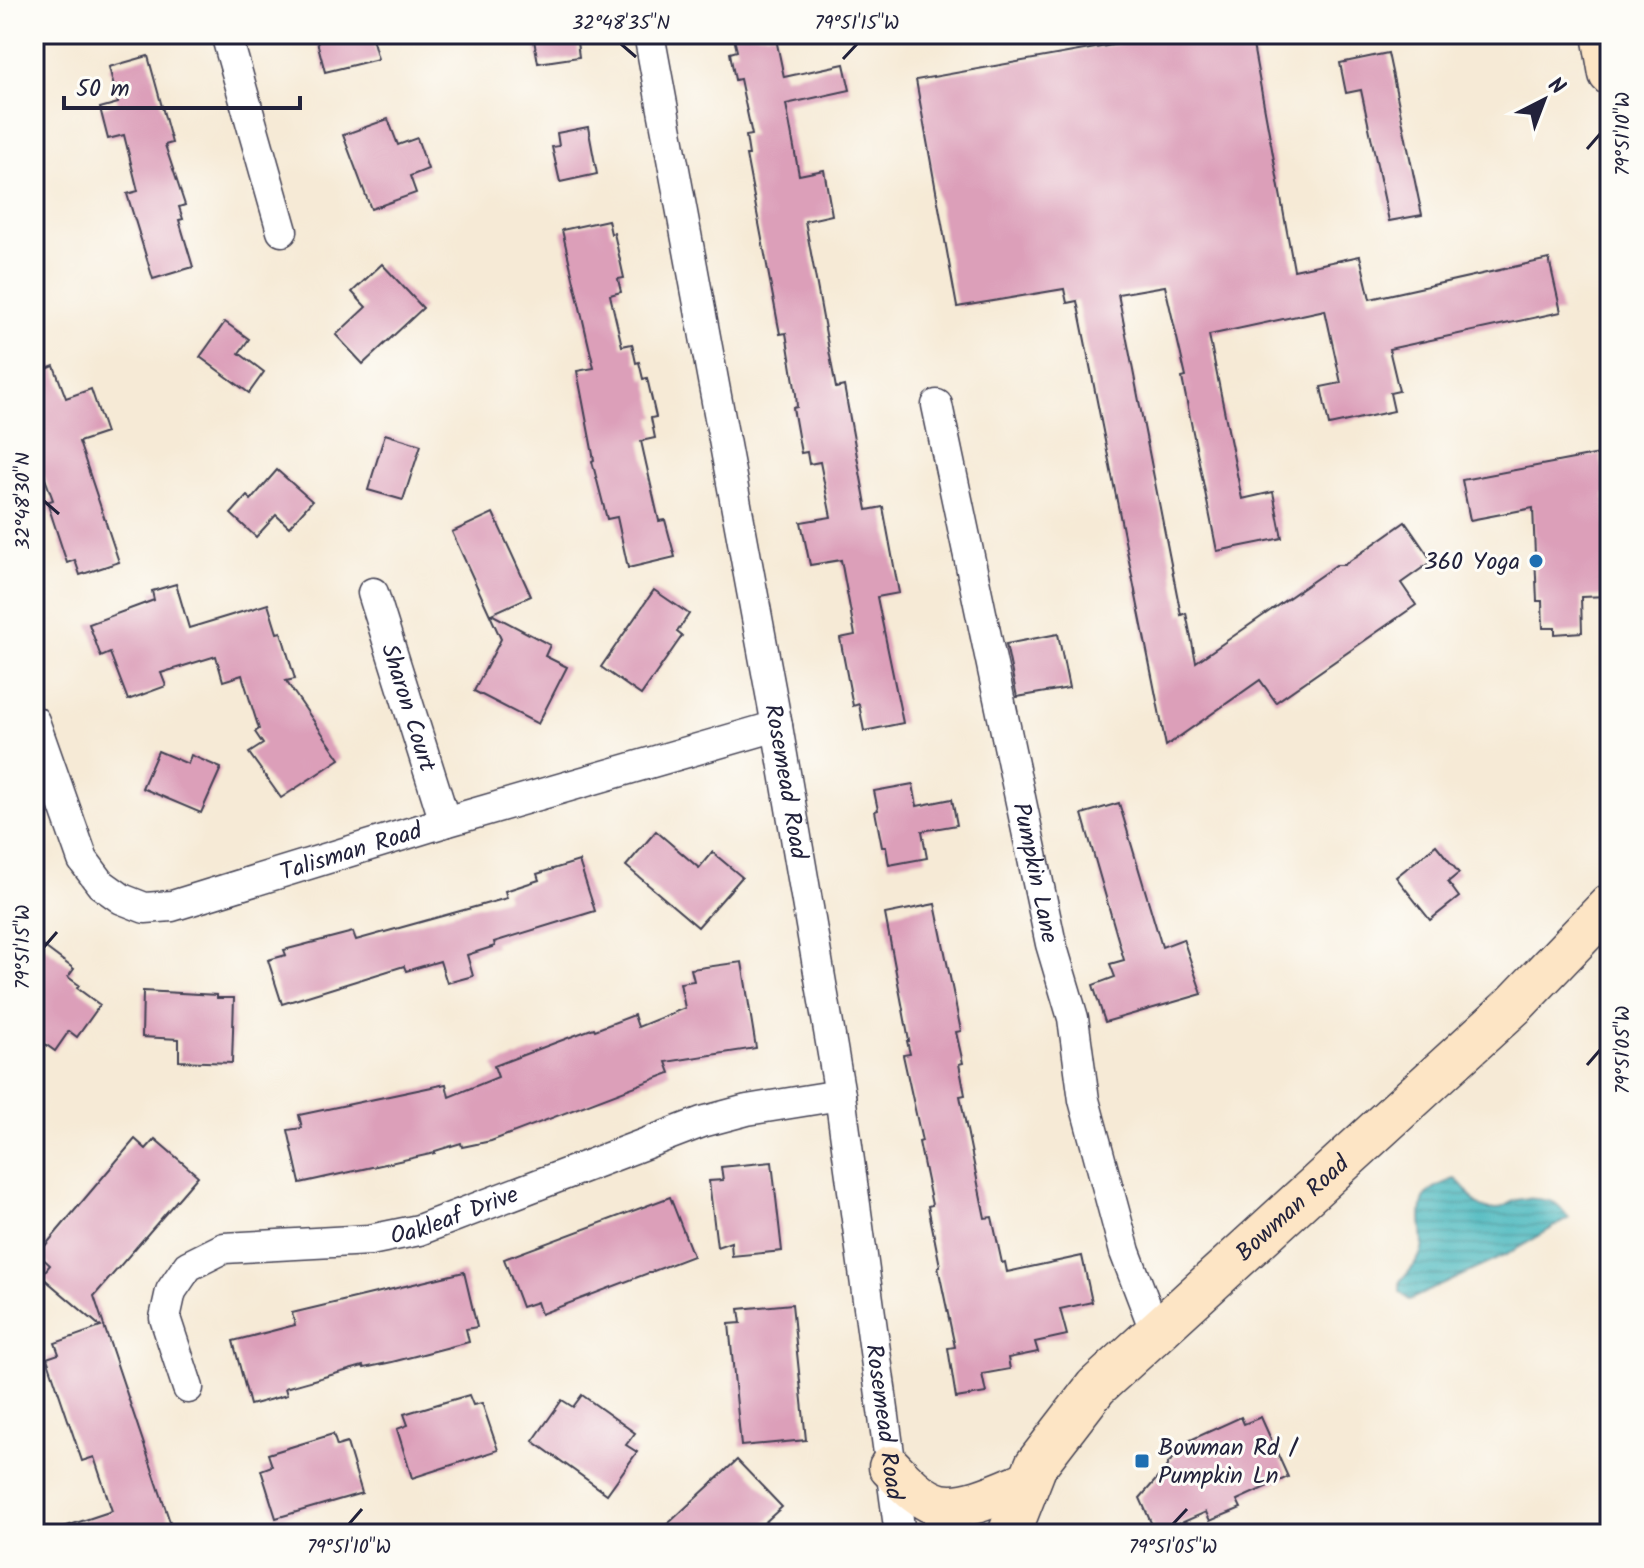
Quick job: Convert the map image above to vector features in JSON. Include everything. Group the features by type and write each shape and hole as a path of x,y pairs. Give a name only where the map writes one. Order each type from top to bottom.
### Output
{"main road":[{"path":"1603,34 1610,74"},
{"name":"Bowman Road","path":"1009,1534 1036,1465 1096,1387 1514,1005 1610,905"},
{"path":"890,1467 910,1488 941,1505 976,1502 1027,1482"}],"street":[{"path":"226,34 282,231"},
{"name":"Rosemead Road","path":"649,34 777,726 840,1095 900,1534"},
{"name":"Pumpkin Lane","path":"937,405 1051,944 1073,1018 1084,1100 1125,1252 1156,1333"},
{"name":"Sharon Court","path":"373,593 445,822"},
{"name":"Talisman Road","path":"34,721 83,860 101,884 122,899 145,908 172,906 445,822 777,726"},
{"name":"Oakleaf Drive","path":"188,1388 165,1318 171,1291 188,1266 224,1248 370,1240 419,1230 702,1122 747,1110 840,1095"}],"water":[{"path":"1455,1179 1478,1204 1487,1209 1499,1208 1521,1199 1547,1200 1555,1203 1569,1218 1508,1254 1409,1300 1400,1292 1400,1281 1413,1267 1422,1250 1421,1211 1425,1197 1436,1187"}],"building":[{"path":"315,34 371,34 378,59 325,72"},
{"path":"533,34 576,34 579,57 538,63"},
{"path":"733,34 775,34 784,77 844,64 850,90 786,104 799,175 824,170 832,215 805,221 836,388 844,386 867,510 883,507 899,593 877,597 903,723 864,731 859,704 853,706 840,638 855,635 841,560 810,565 801,522 831,517 820,462 809,464 807,452 801,453 786,333 780,334 746,155 749,155 746,136 752,135 740,79 735,80 730,53 737,51"},
{"path":"1174,34 1199,34 1201,41 1251,34 1294,270 1360,256 1370,299 1549,259 1561,312 1389,349 1399,391 1390,393 1394,411 1329,425 1321,387 1341,383 1325,310 1209,335 1242,499 1273,492 1282,538 1217,551 1182,378 1186,377 1165,286 1118,294 1181,615 1186,613 1196,662 1336,565 1344,565 1405,522 1432,561 1401,583 1416,605 1276,702 1260,680 1166,746 1077,301 1067,303 1064,289 957,307 916,80"},
{"path":"1388,53 1422,215 1389,221 1361,90 1346,93 1340,63"},
{"path":"148,56 172,143 165,145 185,205 179,207 183,219 179,220 193,267 153,279 127,194 138,191 124,135 108,139 100,108 118,103 109,67"},
{"path":"388,119 398,145 417,138 428,169 410,176 416,193 371,209 343,135"},
{"path":"588,127 597,174 560,182 552,147 559,146 557,133"},
{"path":"608,220 624,278 618,279 621,292 610,295 622,346 632,344 643,379 647,378 656,417 651,418 655,438 641,441 659,521 665,520 675,557 628,568 617,517 607,519 592,461 577,371 594,368 562,230"},
{"path":"382,264 423,308 363,364 336,335 366,307 352,292"},
{"path":"225,322 249,339 239,353 264,372 249,393 200,357"},
{"path":"54,366 66,398 91,389 106,433 79,442 119,562 80,575 75,560 67,563 47,502 53,500 34,449 34,374"},
{"path":"385,434 421,445 403,500 368,490"},
{"path":"1600,454 1608,494 1605,494 1609,596 1581,597 1582,632 1555,634 1555,628 1543,628 1542,601 1537,601 1533,508 1470,520 1462,480"},
{"path":"277,470 312,501 289,527 276,515 256,537 231,514 247,496 251,500"},
{"path":"493,513 531,596 491,614 550,645 545,656 567,667 538,724 474,691 501,639 452,532"},
{"path":"176,584 189,628 268,604 277,633 281,632 295,679 286,681 340,759 281,798 249,753 263,744 255,732 259,729 242,675 223,681 216,656 161,673 166,686 128,700 110,653 101,657 89,624 154,600 152,591"},
{"path":"654,590 689,614 677,632 682,636 641,695 601,667"},
{"path":"1058,634 1069,688 1017,697 1006,644"},
{"path":"158,751 188,764 191,755 221,768 201,813 142,788"},
{"path":"913,784 917,806 952,799 957,825 922,831 927,858 889,865 886,847 882,847 874,791"},
{"path":"1119,803 1162,947 1183,939 1202,994 1105,1022 1093,985 1115,977 1110,964 1124,960 1082,814"},
{"path":"656,831 699,868 712,852 742,877 698,927 626,866"},
{"path":"1436,845 1459,873 1448,882 1459,897 1430,920 1396,877"},
{"path":"579,861 595,911 494,942 495,946 467,955 473,976 447,983 440,961 406,971 404,966 282,1004 268,960 286,955 284,950 353,932 356,940 507,898 505,891 539,880 537,874"},
{"path":"935,904 961,1031 956,1032 963,1063 959,1064 965,1095 960,1096 985,1218 992,1217 1002,1263 1005,1262 1007,1272 1082,1256 1092,1302 1060,1309 1067,1335 1035,1342 1038,1352 1008,1358 1010,1369 982,1374 986,1393 956,1398 948,1348 955,1347 928,1206 932,1205 919,1142 922,1141 903,1055 910,1054 909,1041 885,914"},
{"path":"34,939 74,969 68,977 100,1005 77,1037 69,1031 55,1051 34,1036"},
{"path":"742,962 756,1048 666,1062 670,1073 491,1141 462,1147 461,1143 435,1153 300,1183 288,1130 302,1128 299,1115 446,1084 449,1097 498,1077 494,1066 594,1028 634,1015 638,1027 685,1008 680,983 694,981 691,969"},
{"path":"143,991 234,998 232,1063 179,1061 179,1039 142,1037"},
{"path":"135,1139 146,1149 155,1139 198,1176 94,1296 174,1534 58,1534 58,1529 112,1511 94,1457 82,1461 47,1358 59,1354 55,1343 101,1327 41,1276 50,1265 38,1254"},
{"path":"772,1162 782,1251 732,1256 731,1242 717,1247 709,1181 723,1180 721,1167"},
{"path":"670,1197 693,1256 541,1314 537,1302 522,1307 504,1259"},
{"path":"464,1272 477,1327 466,1329 469,1342 392,1362 363,1366 285,1388 287,1395 250,1405 233,1341 295,1325 292,1313"},
{"path":"792,1304 806,1440 741,1446 729,1324 741,1323 739,1309"},
{"path":"469,1395 473,1405 482,1403 498,1450 412,1478 397,1429 408,1425 404,1414"},
{"path":"582,1395 635,1433 626,1445 637,1452 607,1494 533,1441 562,1400 573,1407"},
{"path":"1241,1417 1244,1424 1261,1417 1288,1477 1237,1500 1241,1508 1210,1521 1206,1512 1156,1534 1140,1498 1168,1463 1188,1446 1186,1442"},
{"path":"333,1434 337,1446 347,1443 362,1493 276,1518 261,1470 272,1466 268,1454"},
{"path":"737,1460 782,1507 752,1534 657,1534"}],"place":[{"name":"360 Yoga","path":"1536,561"},
{"name":"Bowman Rd / Pumpkin Ln","path":"1142,1461"}]}
